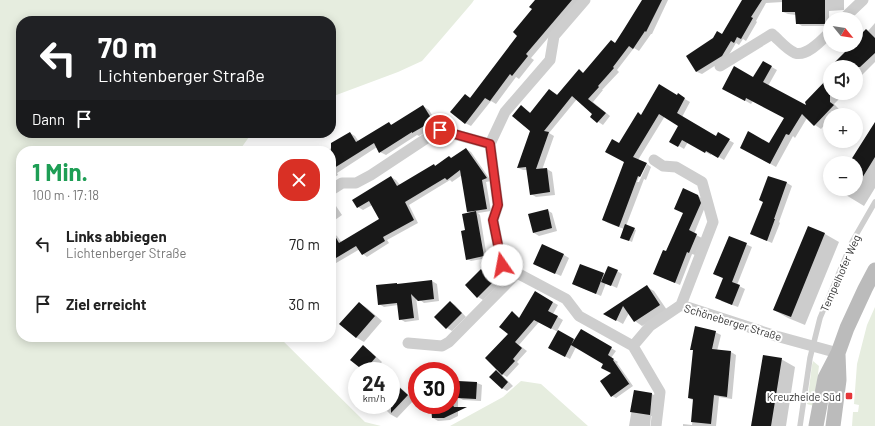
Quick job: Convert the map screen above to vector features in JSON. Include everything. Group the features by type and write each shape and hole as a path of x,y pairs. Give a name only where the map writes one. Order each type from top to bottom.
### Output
{"street":[{"path":"585,0 554,36 550,60 505,112 490,144 498,205 493,220 502,265 566,299 579,316 634,346 660,392 656,426"},
{"path":"851,12 863,0"},
{"path":"720,66 772,34 796,53 807,52 823,39"},
{"path":"336,187 342,183 356,183 440,130 490,144"},
{"path":"654,160 663,166 676,167 702,182 713,222 681,304"},
{"path":"816,426 825,378 838,353 865,288 875,270"},
{"path":"408,343 442,346 449,342 517,273"},
{"name":"Schöneberger Straße","path":"634,346 650,326 681,304 776,336 838,353"},
{"path":"833,426 839,380 838,353"}],"lane":[{"name":"Tempelhofer Weg","path":"800,426 809,364 820,318 849,249 875,202"}],"shaded area":[{"path":"0,0 474,0 422,61 398,72 336,95 336,16 16,16 16,138 248,138 243,146 16,146 16,342 284,342 348,405 348,414 357,414 365,422 381,426 0,426"},
{"path":"875,307 875,426 852,426 853,412 858,412 859,405 854,404 857,364 867,325"},
{"path":"813,361 819,366 814,406 807,404"},
{"path":"521,381 541,384 588,426 450,426 503,397"}],"building":[{"path":"535,0 572,0 526,54 528,56 512,76 510,74 490,101 485,98 465,124 450,112 465,94 470,98 517,36 513,32 532,9 529,7"},
{"path":"642,0 662,0 646,32 645,31 633,49 629,46 613,67 614,68 588,99 606,113 597,123 590,117 592,114 572,96 544,131 549,132 536,169 547,168 550,192 530,195 526,167 517,168 530,131 512,116 521,105 530,113 549,89 557,95 579,69 583,73 611,40 615,43"},
{"path":"742,0 762,0 751,17 753,18 741,39 737,37 734,43 731,41 722,56 696,72 686,56 713,38 717,31 722,34"},
{"path":"782,0 825,0 823,24 796,24 795,12 782,12"},
{"path":"866,29 875,38 875,53 863,64 863,60 837,60 845,52 863,52 863,32"},
{"path":"763,61 772,66 763,82 806,105 805,102 823,83 823,100 830,100 830,102 834,105 831,108 823,108 823,117 814,126 802,114 789,135 786,134 770,164 740,148 748,131 769,143 784,118 746,98 745,101 722,89 734,66 753,77"},
{"path":"659,84 685,98 677,113 716,136 718,132 730,139 718,158 706,151 705,153 682,140 678,147 669,142 678,126 659,114 633,157 647,163 640,177 638,176 619,227 602,220 624,162 605,152 612,139 619,143 638,112 641,115"},
{"path":"423,105 433,121 412,132 379,153 374,143 336,167 336,146 331,146 331,143 350,132 356,142 389,122 391,125"},
{"path":"875,122 875,157 863,177 863,156 853,156 859,148 863,148 863,141"},
{"path":"466,148 487,178 482,180 487,209 467,212 460,170 447,180 445,178 405,202 414,220 383,237 385,241 362,255 356,246 336,258 336,238 339,243 379,219 369,201 357,208 352,200 391,176 397,186 434,164 435,166 449,156 451,158"},
{"path":"768,176 787,182 767,241 750,234 763,202 759,200"},
{"path":"683,188 698,195 701,203 689,230 697,234 689,253 687,252 675,283 653,274 663,250 666,251 683,213 674,209"},
{"path":"548,209 552,228 533,233 528,214"},
{"path":"476,211 484,256 466,260 461,231 465,230 462,214"},
{"path":"625,224 635,228 629,241 620,238"},
{"path":"808,226 825,233 791,317 773,310"},
{"path":"729,236 747,243 732,282 740,285 732,305 715,298 723,278 713,274"},
{"path":"542,244 564,254 555,274 533,264"},
{"path":"580,264 604,273 596,294 572,284"},
{"path":"608,266 618,270 611,286 601,282"},
{"path":"481,269 493,282 477,298 465,285"},
{"path":"432,280 434,299 418,301 411,294 414,318 399,320 397,303 378,305 376,285"},
{"path":"647,285 660,305 634,322 623,306 616,321 603,314"},
{"path":"535,291 553,302 548,311 558,316 551,329 534,320 515,342 522,348 513,359 515,361 502,375 485,358 508,334 499,327 512,311 519,318"},
{"path":"450,301 462,313 446,329 434,317"},
{"path":"359,302 375,316 356,338 339,324"},
{"path":"695,326 716,331 712,349 731,351 727,397 714,395 711,424 691,422 693,399 688,398 693,350 690,350"},
{"path":"581,329 612,347 608,355 614,359 613,360 630,385 629,384 611,397 600,381 611,373 601,368 603,364 571,345"},
{"path":"558,330 574,339 565,357 548,348"},
{"path":"363,345 376,357 372,362 353,362 350,360"},
{"path":"763,355 782,358 771,426 751,426"},
{"path":"496,370 508,382 502,389 489,377"},
{"path":"460,381 477,382 476,399 460,398"},
{"path":"400,388 408,395 400,403"},
{"path":"634,390 652,393 650,415 630,412"},
{"path":"460,407 467,407 460,410"},
{"path":"432,414 452,414 444,418 432,418"}],"place":[{"name":"Kreuzheide Süd","path":"849,396"}],"route":[{"path":"440,130 490,144 498,205 493,220 502,265"}]}
